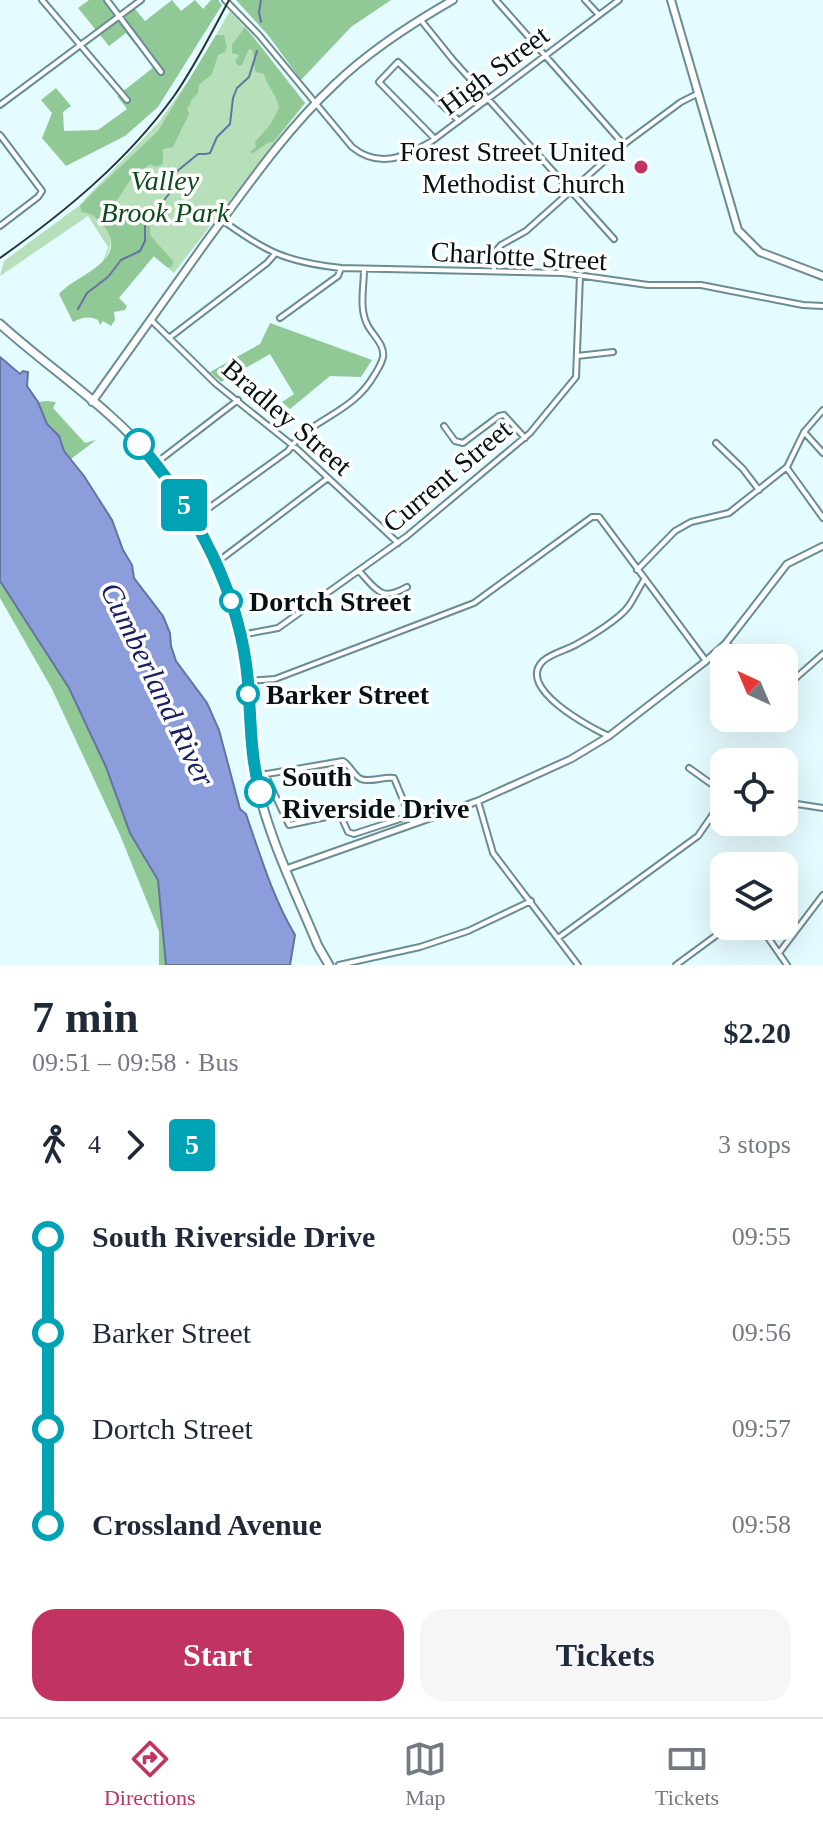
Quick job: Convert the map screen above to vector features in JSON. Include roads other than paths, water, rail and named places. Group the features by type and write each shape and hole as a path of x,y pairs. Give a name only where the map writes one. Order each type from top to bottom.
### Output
{"highway":[{"path":"0,324 123,429 156,463 193,520 216,563 241,635 248,681 255,776 267,822 329,965"}],"main road":[{"path":"92,402 222,220 278,146 314,105 362,61 420,19 453,0"},
{"path":"671,0 738,230 760,252 823,276"}],"street":[{"path":"42,0 127,100"},
{"path":"107,0 161,72"},
{"path":"0,105 141,0"},
{"name":"High Street","path":"225,0 259,35 314,105 352,147 373,159 394,159 436,139 619,0"},
{"path":"496,0 624,145"},
{"path":"585,0 599,15"},
{"path":"420,19 614,239"},
{"path":"436,139 379,82 398,62 459,121"},
{"path":"494,271 493,258 497,249 526,231 624,145 681,102 697,94"},
{"path":"0,135 42,191 0,226"},
{"name":"Charlotte Street","path":"222,220 274,254 298,263 364,269 580,275 662,285 731,288 803,305 823,306"},
{"path":"169,338 267,263 274,254"},
{"path":"280,318 338,276 341,268"},
{"path":"193,520 288,451 296,439 360,397 382,361 382,347 363,313 364,269"},
{"name":"Current Street","path":"241,635 278,628 398,543 525,438 574,380 580,275"},
{"name":"Bradley Street","path":"151,319 216,384 292,445 398,543"},
{"path":"577,356 613,352"},
{"path":"156,463 238,400"},
{"path":"637,570 675,531 691,522 729,513 787,467 804,432 823,410"},
{"path":"444,426 455,441 463,443 504,415 525,438"},
{"path":"804,432 823,453"},
{"path":"716,443 759,490"},
{"path":"787,467 823,518"},
{"path":"216,563 328,478"},
{"path":"248,681 275,679 474,603 592,517 599,517 706,661"},
{"path":"286,869 478,801 571,759 609,736 706,661 726,643 787,564 823,546"},
{"path":"359,571 385,595 407,587"},
{"path":"609,736 581,723 549,697 537,680 538,670 543,661 578,644 626,610 644,580"},
{"path":"798,676 823,654"},
{"path":"255,776 343,761 358,778 394,778 413,824"},
{"path":"689,768 710,785"},
{"path":"265,774 289,825 340,814 348,832 354,834 409,816"},
{"path":"478,801 493,853 578,965"},
{"path":"798,804 823,808"},
{"path":"558,938 698,836 710,818"},
{"path":"779,953 823,895"},
{"path":"339,965 420,947 468,931 531,901"},
{"path":"676,965 710,940"},
{"path":"770,940 787,965"}],"water":[{"name":"Cumberland River","path":"0,357 20,374 28,372 27,386 47,424 59,436 64,451 112,520 132,565 134,578 163,616 176,661 207,703 219,730 240,809 246,814 274,891 295,935 290,965 166,965 158,880 130,833 106,767 69,688 0,581"}],"waterway":[{"path":"261,0 261,22"},
{"path":"78,309 87,293 108,277 121,260 140,251 145,241 145,224 169,194 170,177 198,154 210,153 217,137 230,124 233,98 237,88 249,77 257,51"}],"railway":[{"path":"0,258 94,184 156,120 182,85 229,0"}],"place":[{"name":"Forest Street United Methodist Church","path":"641,167"},
{"name":"Dortch Street","path":"231,601"},
{"name":"Barker Street","path":"248,694"},
{"name":"South Riverside Drive","path":"260,792"}],"park label":[{"name":"Valley Brook Park","path":"165,196"}]}
